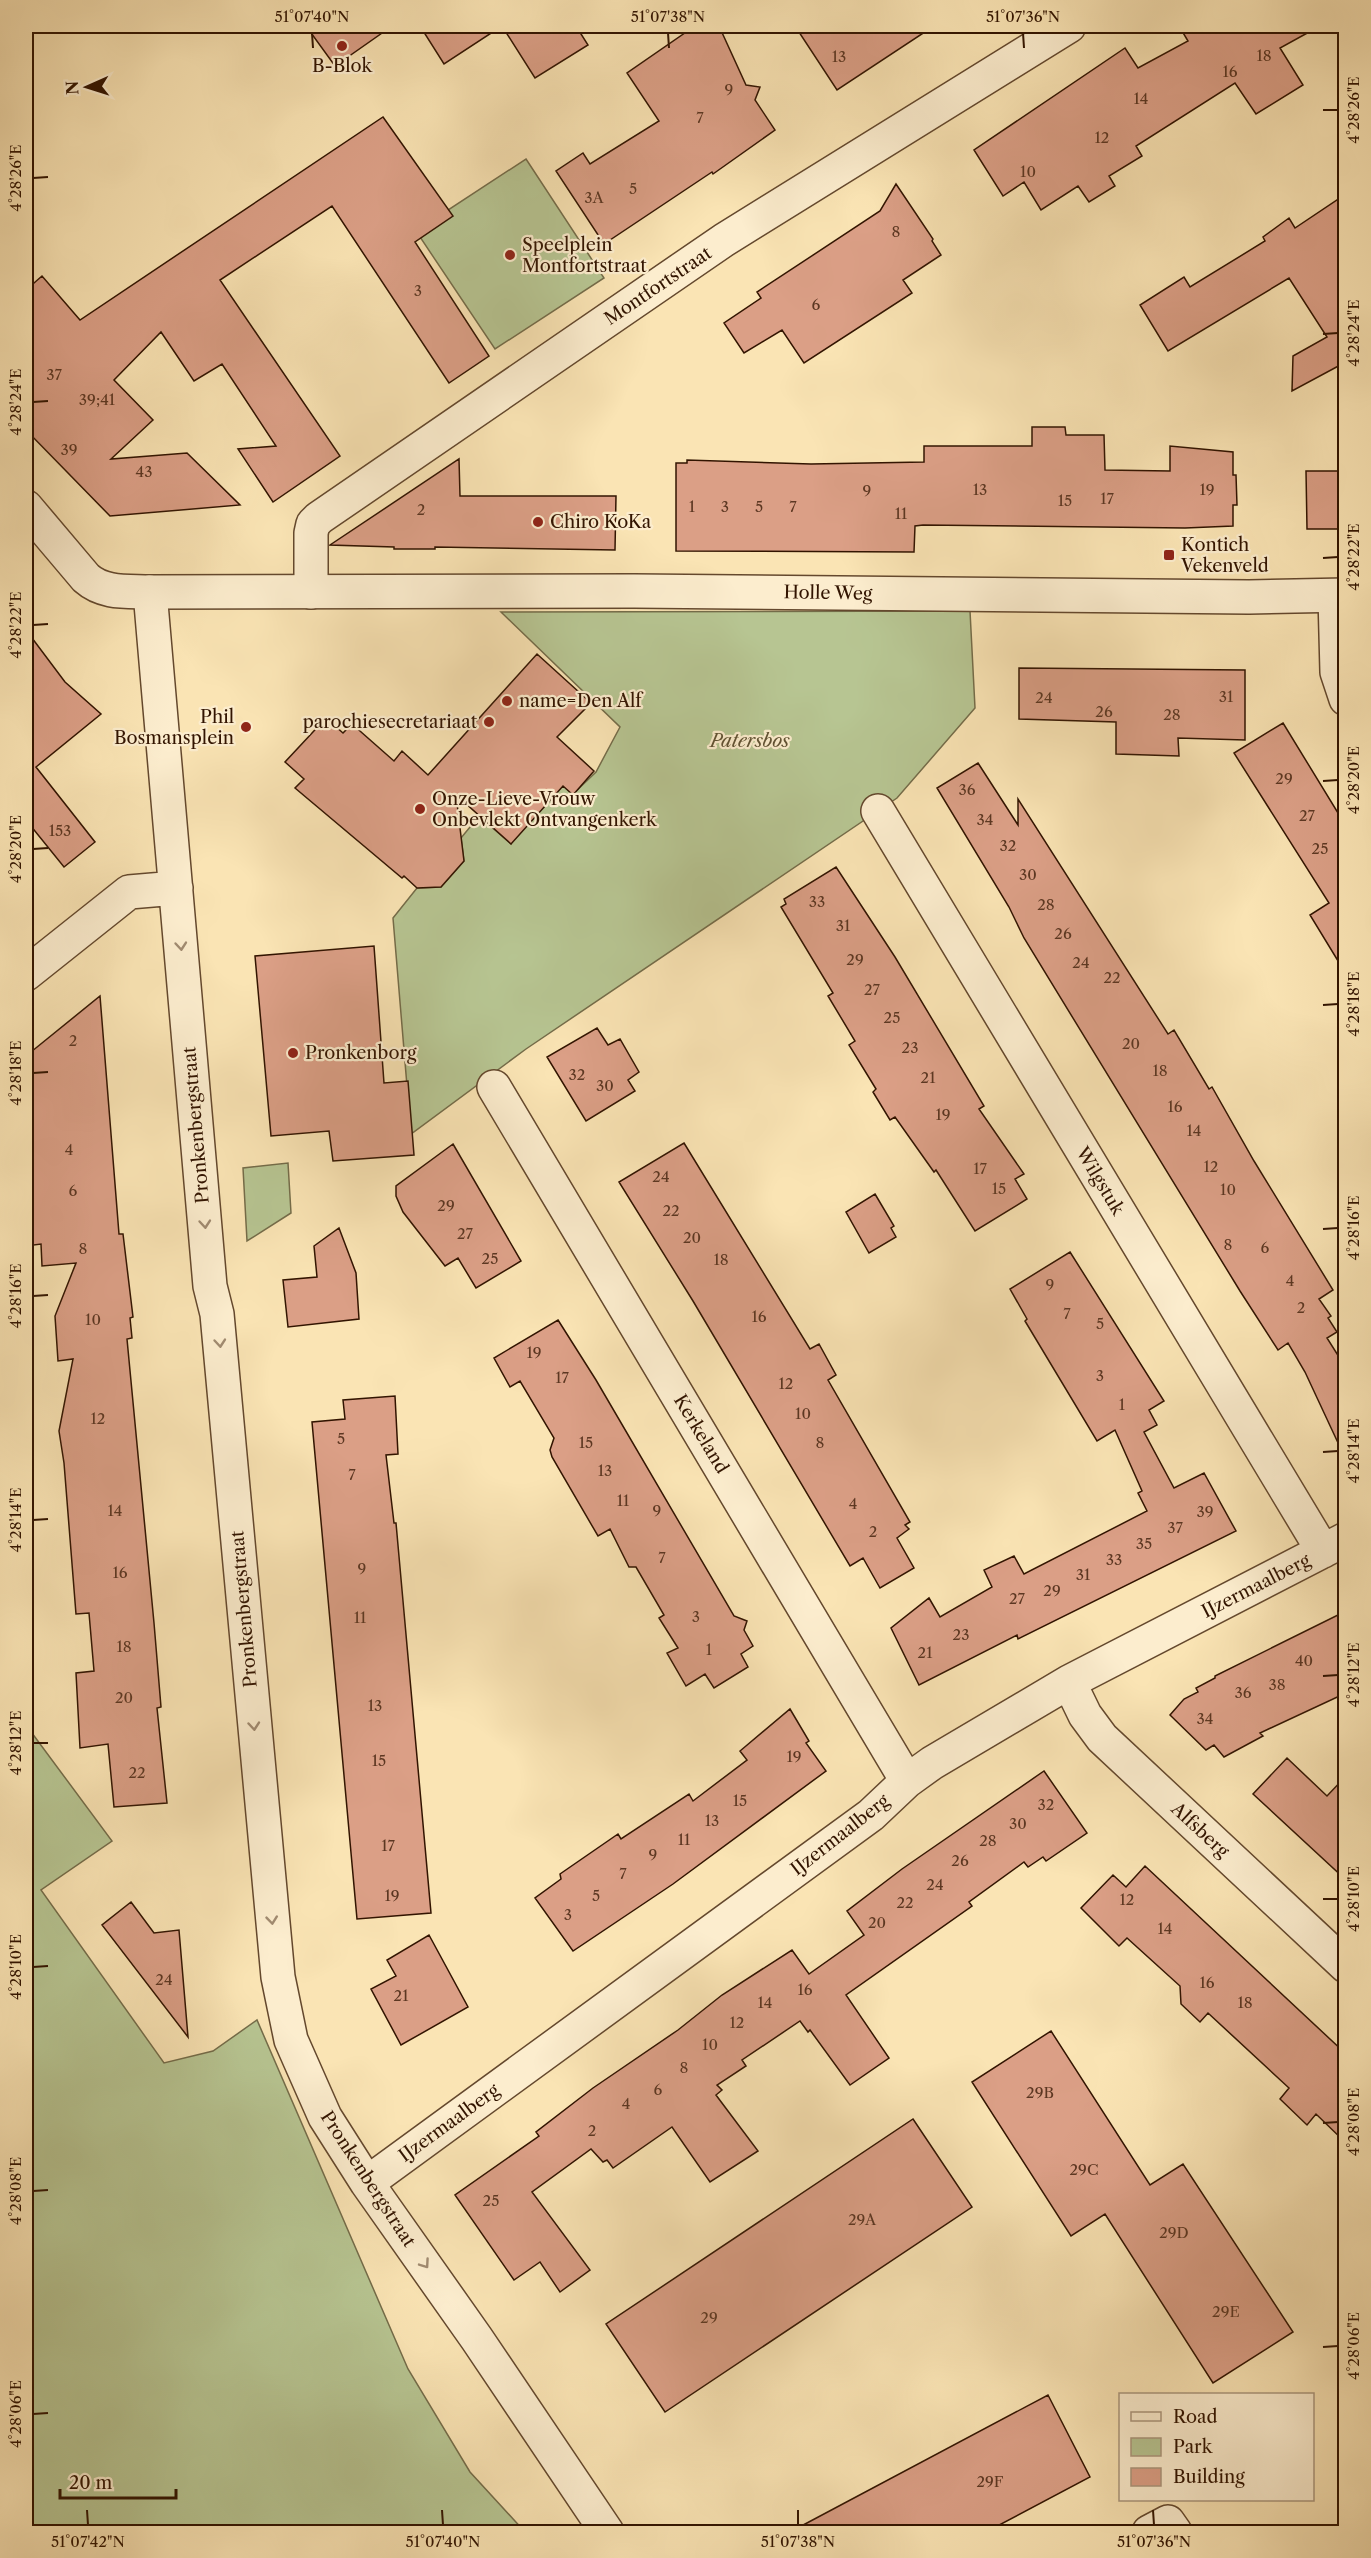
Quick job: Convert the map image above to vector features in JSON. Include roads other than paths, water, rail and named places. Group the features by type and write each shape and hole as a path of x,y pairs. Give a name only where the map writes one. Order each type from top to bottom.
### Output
{"street":[{"name":"Montfortstraat","path":"311,592 311,533 313,524 319,518 724,240 1069,26"},
{"name":"Holle Weg","path":"26,507 94,585 109,591 634,591 1249,597 1340,595"},
{"name":"Pronkenbergstraat","path":"150,592 210,1286 217,1314 278,1977 291,2040 325,2117 607,2532"},
{"path":"1340,595 1337,672 1346,699"},
{"name":"Wilgstuk","path":"878,811 1334,1545"},
{"path":"26,974 129,892 176,888"},
{"name":"Kerkeland","path":"494,1087 907,1781"},
{"name":"IJzermaalberg","path":"368,2183 871,1815 907,1781 939,1759 1069,1682 1334,1545"},
{"name":"Alfsberg","path":"1069,1682 1085,1715 1102,1738 1346,1966"},
{"path":"1149,2532 1168,2522 1175,2532"}],"place":[{"name":"B-Blok","path":"342,46"},
{"name":"Speelplein Montfortstraat","path":"510,255"},
{"name":"Chiro KoKa","path":"538,522"},
{"name":"Kontich Vekenveld","path":"1169,555"},
{"name":"name=Den Alf","path":"507,701"},
{"name":"parochiesecretariaat","path":"489,722"},
{"name":"Phil Bosmansplein","path":"246,727"},
{"name":"Onze-Lieve-Vrouw Onbevlekt Ontvangenkerk","path":"420,809"},
{"name":"Pronkenborg","path":"293,1053"}],"park label":[{"name":"Patersbos","path":"750,741"}]}
